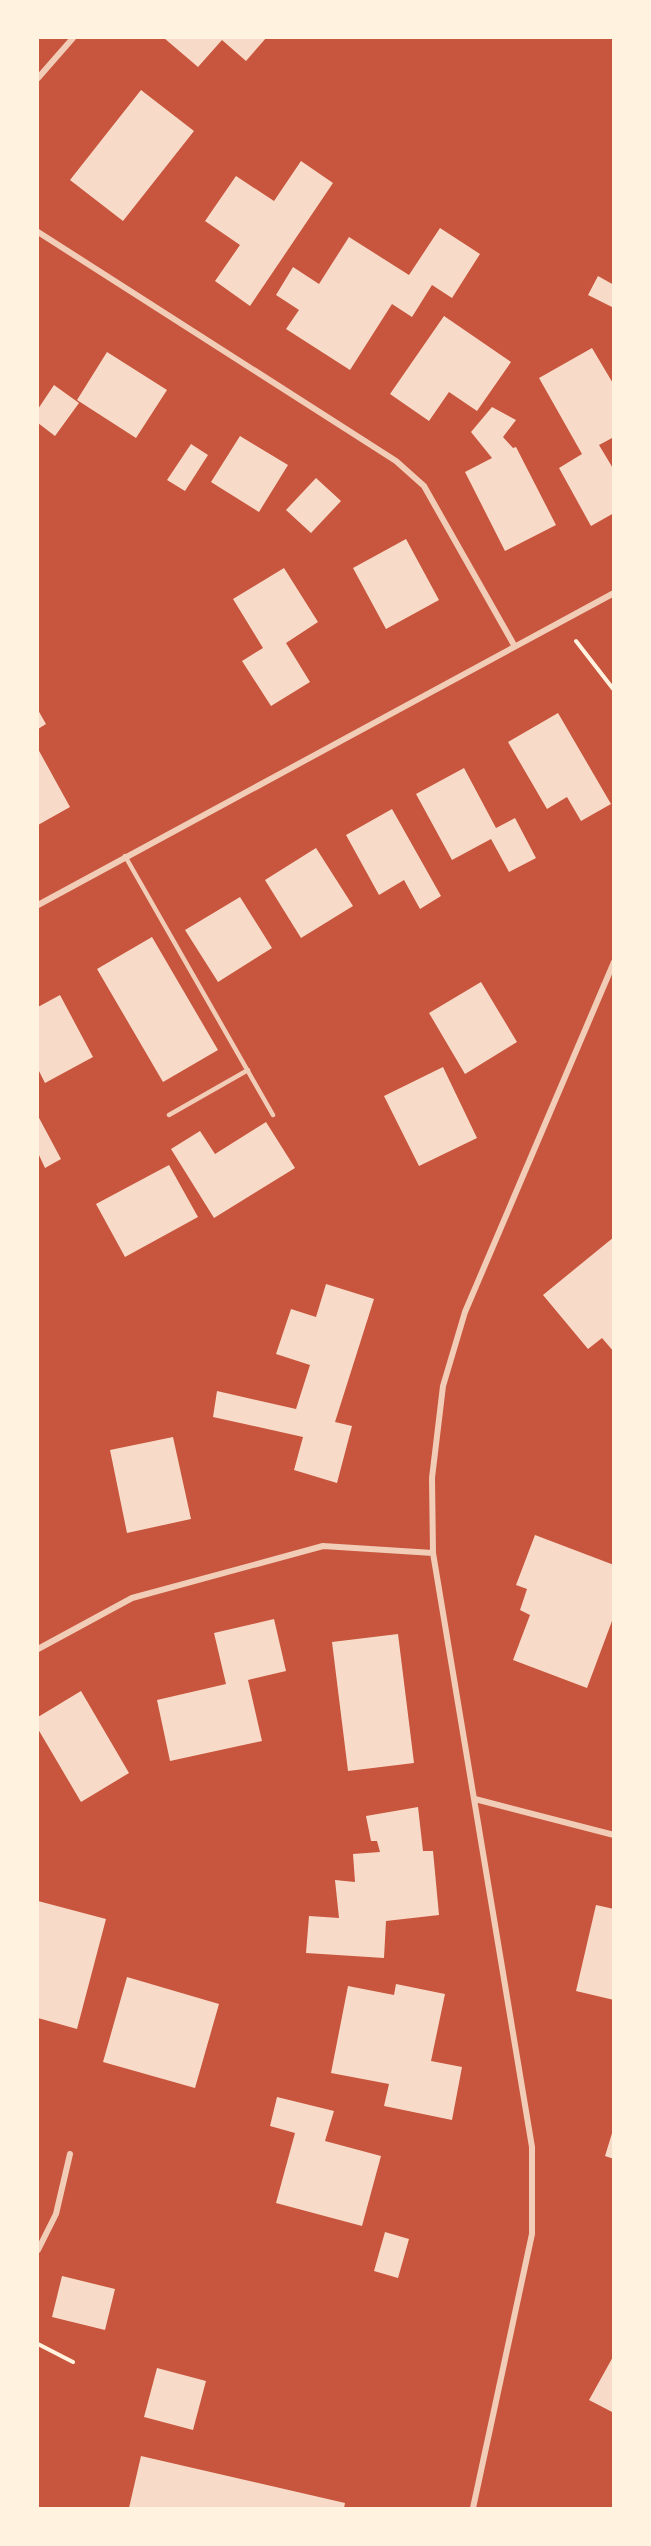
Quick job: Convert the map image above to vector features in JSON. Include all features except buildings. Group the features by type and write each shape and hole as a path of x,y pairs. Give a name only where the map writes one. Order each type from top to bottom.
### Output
{"street":[{"path":"38,78 73,38"},
{"path":"38,232 396,461 424,486 514,645"},
{"path":"38,905 514,645 614,593"},
{"path":"473,2508 532,2234 532,2147 433,1553 432,1478 443,1386 474,1291 614,962"},
{"path":"38,1649 132,1598 323,1546 433,1553"},
{"path":"475,1799 614,1835"},
{"path":"38,2250 56,2214 69,2154"}],"lane":[{"path":"125,856 273,1115"},
{"path":"169,1115 248,1070"}],"path":[{"path":"560,621 614,690"},
{"path":"38,2344 73,2362"}]}
